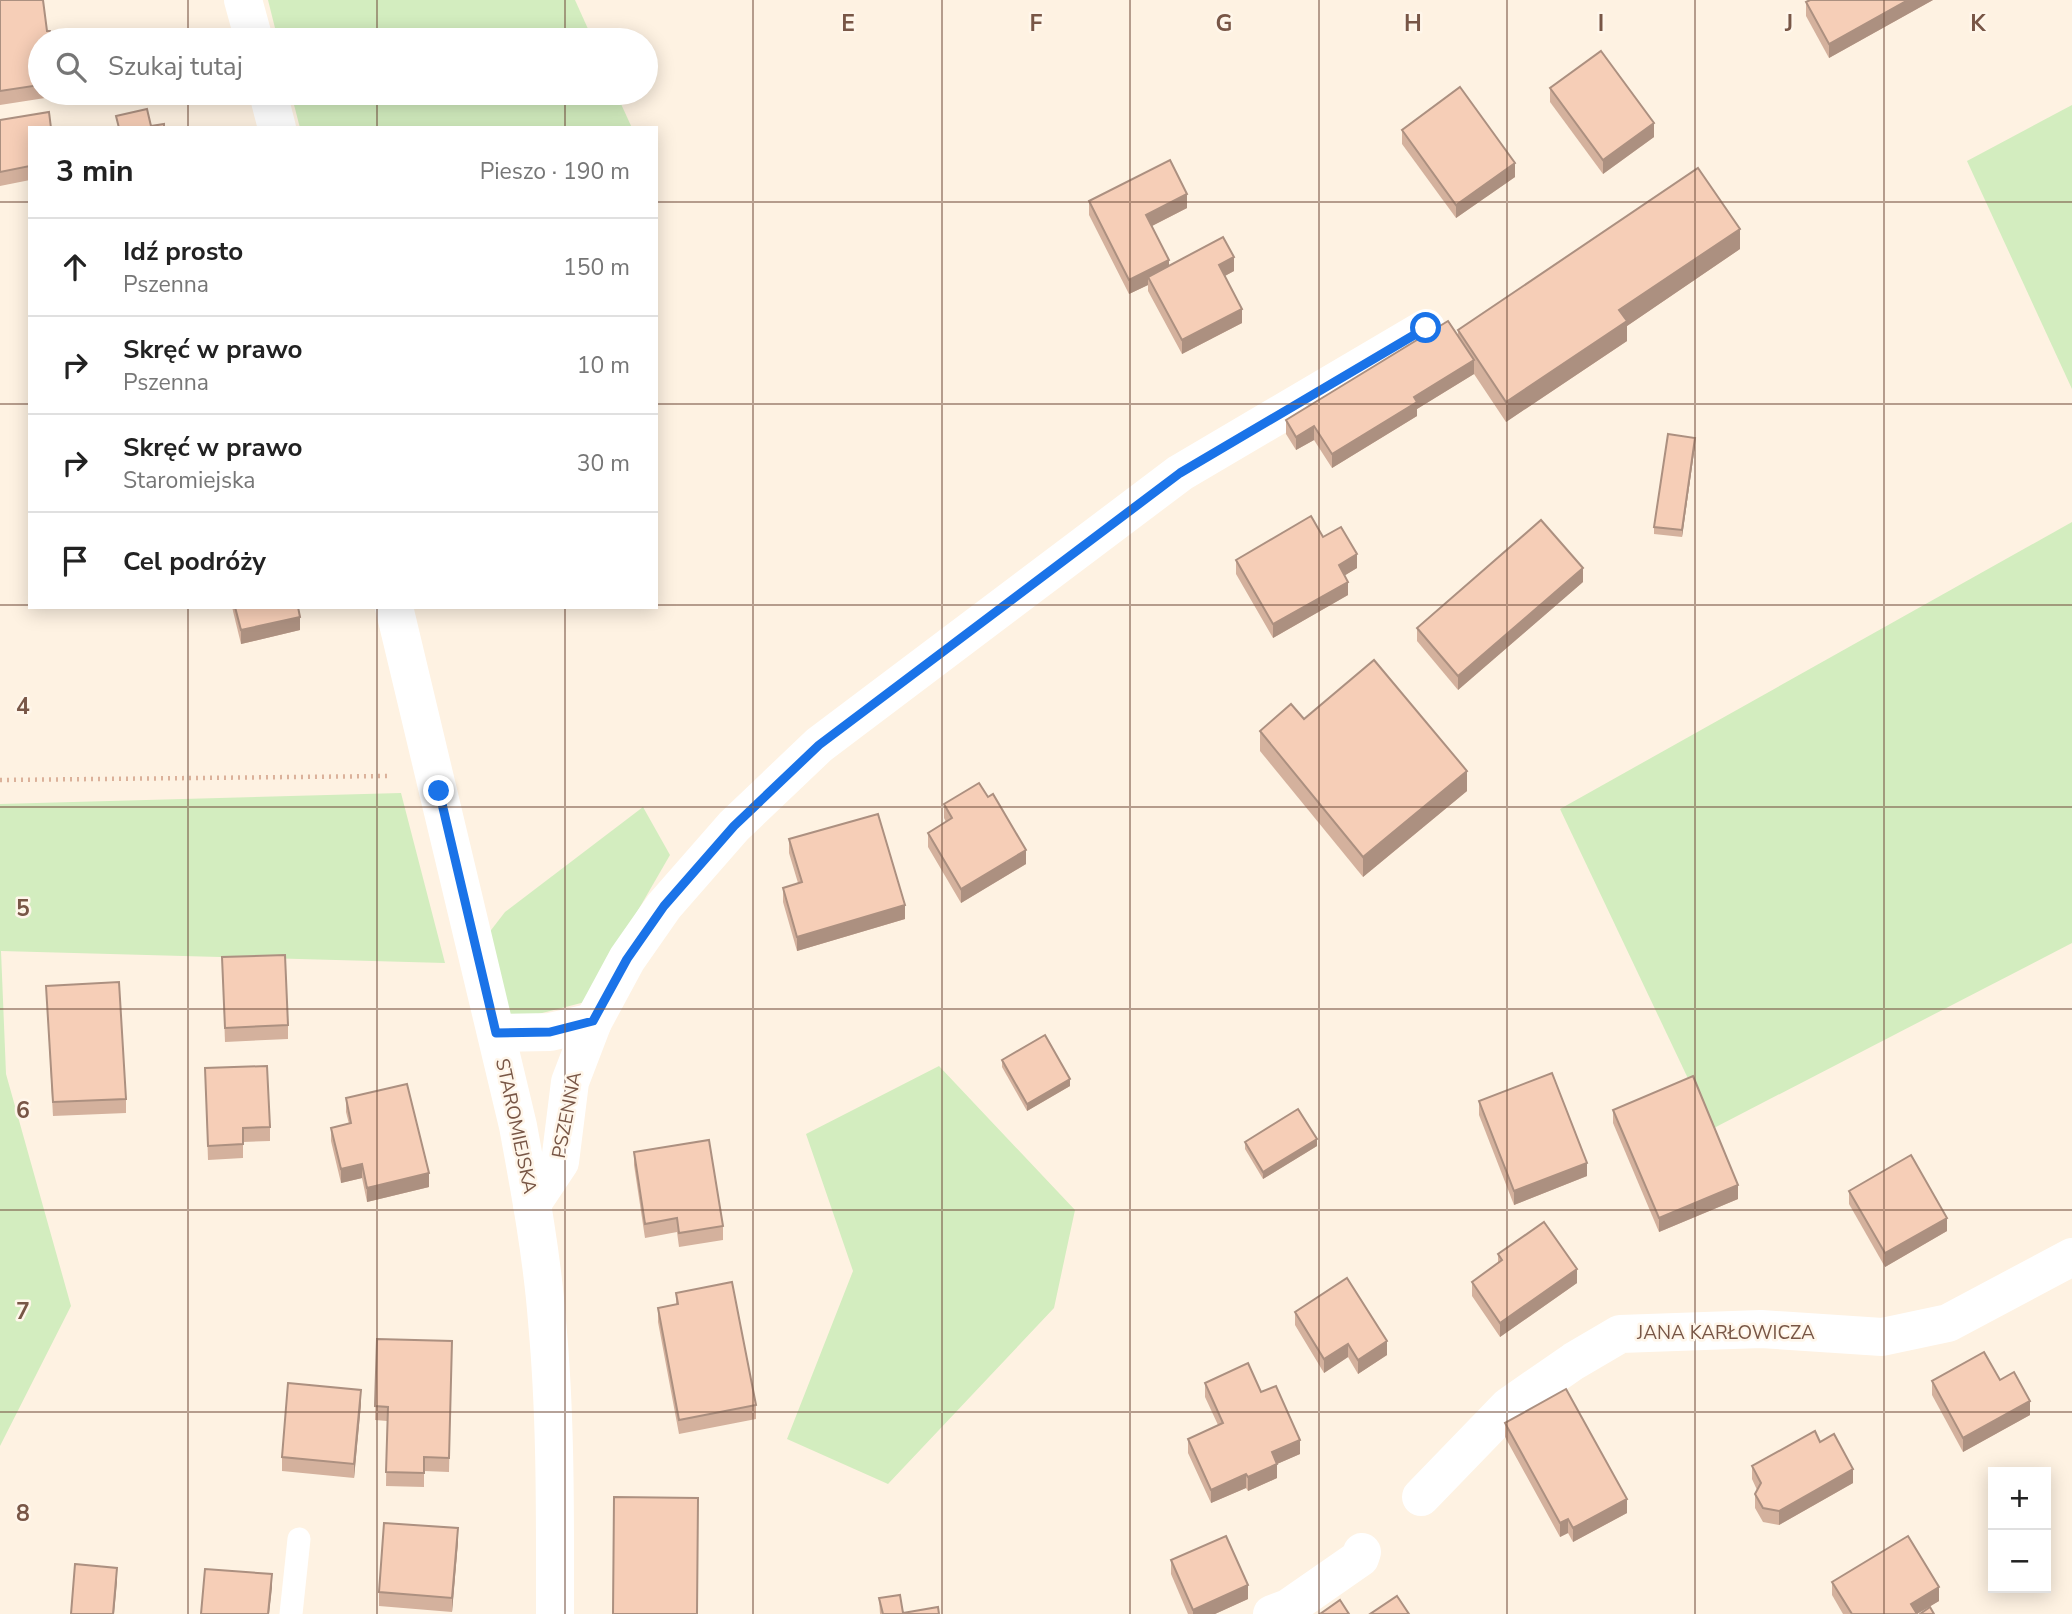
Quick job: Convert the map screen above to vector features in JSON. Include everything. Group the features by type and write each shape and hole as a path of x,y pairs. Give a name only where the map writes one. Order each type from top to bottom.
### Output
{"street":[{"path":"243,0 251,28"},
{"path":"271,105 276,126"},
{"name":"PSZENNA","path":"532,1205 560,1161 570,1083 593,1021 627,959 664,906 734,826 819,745 1180,473 1426,328"},
{"name":"STAROMIEJSKA","path":"394,609 518,1126 532,1205 548,1322 555,1486 555,1614"},
{"path":"496,1033 550,1032 593,1021"},
{"name":"JANA KARŁOWICZA","path":"1421,1497 1509,1406 1574,1361 1620,1334 1762,1329 1882,1337 1948,1323 2072,1258"},
{"path":"1272,1614 1288,1608 1360,1558 1362,1552"}],"lane":[{"path":"291,1614 299,1539"}],"path":[{"path":"0,780 398,776"}],"green space":[{"path":"268,0 575,0 588,28 275,28"},
{"path":"294,105 621,105 631,126 299,126"},
{"path":"2072,105 2072,389 1967,161"},
{"path":"2072,522 2072,943 1712,1129 1560,809"},
{"path":"401,793 445,963 1,951 6,1074 71,1306 0,1446 0,804"},
{"path":"643,807 670,855 585,1002 511,1021 488,934 505,912"},
{"path":"939,1066 1075,1210 1054,1308 888,1484 787,1439 853,1271 806,1134"}],"building":[{"path":"0,0 43,0 47,28 28,28 28,87 0,91"},
{"path":"1908,0 1829,44 1806,2"},
{"path":"1601,51 1654,123 1603,160 1550,88"},
{"path":"1460,87 1515,163 1456,205 1402,130"},
{"path":"147,109 151,126 118,126 116,116"},
{"path":"49,112 51,126 28,126 28,166 0,172 0,120"},
{"path":"1170,160 1187,194 1146,215 1169,260 1129,280 1089,201"},
{"path":"1698,168 1740,229 1619,310 1627,321 1506,402 1458,330"},
{"path":"1223,237 1234,257 1219,265 1242,309 1182,340 1148,277"},
{"path":"1448,321 1474,360 1414,397 1417,402 1332,454 1314,426 1296,437 1286,420"},
{"path":"1668,434 1695,438 1682,530 1654,527"},
{"path":"1311,516 1323,537 1341,527 1357,554 1339,565 1348,582 1273,624 1236,560"},
{"path":"1541,520 1583,568 1458,676 1417,628"},
{"path":"236,609 298,609 300,617 241,630"},
{"path":"1374,660 1467,771 1363,857 1260,731 1291,704 1304,719"},
{"path":"979,783 988,797 993,794 1026,850 961,889 928,833 952,818 944,804"},
{"path":"878,814 905,905 797,937 783,888 802,882 789,839"},
{"path":"285,955 288,1025 225,1028 222,957"},
{"path":"119,982 126,1099 53,1102 46,986"},
{"path":"1045,1035 1070,1079 1027,1104 1002,1060"},
{"path":"267,1066 270,1127 243,1128 243,1144 208,1146 205,1068"},
{"path":"1552,1073 1587,1163 1514,1191 1479,1101"},
{"path":"1693,1076 1738,1185 1659,1218 1613,1110"},
{"path":"407,1084 429,1173 367,1188 362,1164 341,1169 331,1128 351,1123 346,1098"},
{"path":"1298,1109 1317,1139 1263,1172 1245,1142"},
{"path":"709,1140 723,1226 679,1233 677,1218 645,1224 634,1152"},
{"path":"1911,1155 1947,1218 1885,1253 1849,1191"},
{"path":"1544,1222 1577,1269 1500,1323 1472,1282 1502,1260 1498,1254"},
{"path":"1347,1278 1387,1341 1358,1360 1348,1344 1324,1359 1295,1312"},
{"path":"732,1282 756,1405 679,1420 658,1308 678,1304 676,1293"},
{"path":"377,1339 452,1341 449,1458 424,1457 424,1473 386,1472 388,1407 375,1406"},
{"path":"1984,1352 2000,1380 2014,1372 2030,1401 1963,1438 1932,1381"},
{"path":"1248,1363 1261,1392 1276,1386 1300,1440 1272,1452 1277,1464 1211,1490 1188,1439 1223,1423 1205,1383"},
{"path":"288,1383 361,1390 354,1464 282,1457"},
{"path":"1566,1389 1627,1499 1573,1528 1568,1519 1560,1523 1505,1423"},
{"path":"1815,1431 1820,1442 1834,1434 1853,1469 1779,1511 1763,1508 1755,1494 1761,1483 1752,1466"},
{"path":"614,1497 698,1498 697,1614 613,1614"},
{"path":"384,1523 458,1528 452,1598 379,1592"},
{"path":"1226,1536 1248,1585 1193,1610 1171,1560"},
{"path":"1908,1536 1939,1587 1911,1604 1917,1614 1852,1614 1832,1582"},
{"path":"75,1564 117,1568 113,1614 71,1614"},
{"path":"205,1569 272,1574 268,1614 201,1614"},
{"path":"900,1595 903,1613 938,1607 939,1614 883,1614 879,1598"},
{"path":"1397,1596 1409,1614 1370,1614"},
{"path":"1340,1600 1349,1614 1320,1614"},
{"path":"1930,1607 1934,1614 1920,1614"}],"route":[{"path":"439,791 496,1033 550,1032 593,1021 627,959 664,906 734,826 819,745 1180,473 1426,328"}]}
